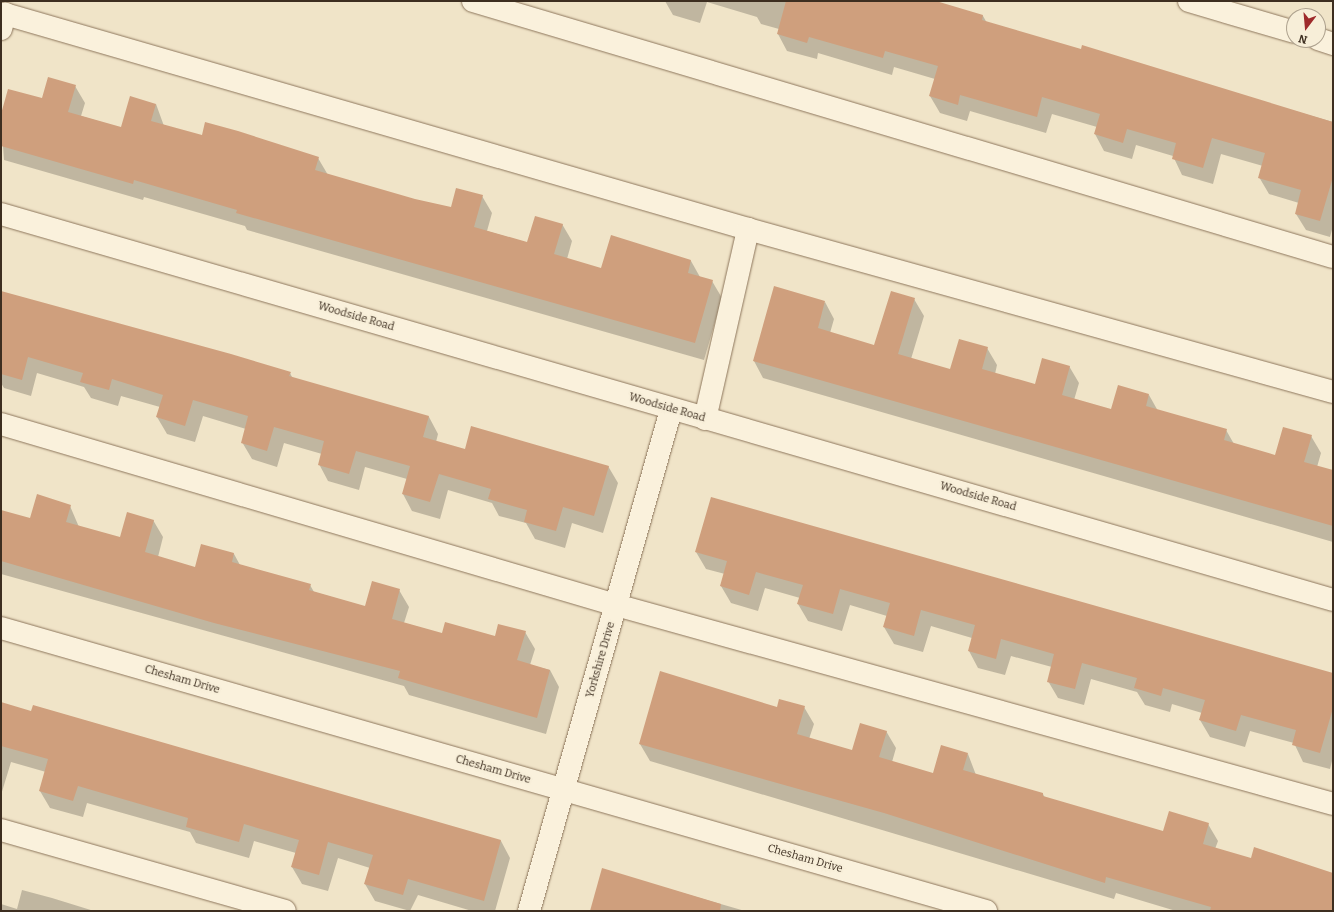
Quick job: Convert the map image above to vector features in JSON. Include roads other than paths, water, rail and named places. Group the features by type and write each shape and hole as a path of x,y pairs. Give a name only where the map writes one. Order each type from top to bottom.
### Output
{"street":[{"path":"473,1 1333,257"},
{"path":"1189,1 1286,30"},
{"path":"1,29 5,14 748,229 1333,392"},
{"name":"Woodside Road","path":"1,214 671,410 1333,600"},
{"path":"705,419 748,229"},
{"name":"Yorkshire Drive","path":"529,911 671,410"},
{"path":"1,424 616,605 1333,804"},
{"name":"Chesham Drive","path":"1,628 986,911"},
{"path":"1,830 285,911"}]}
